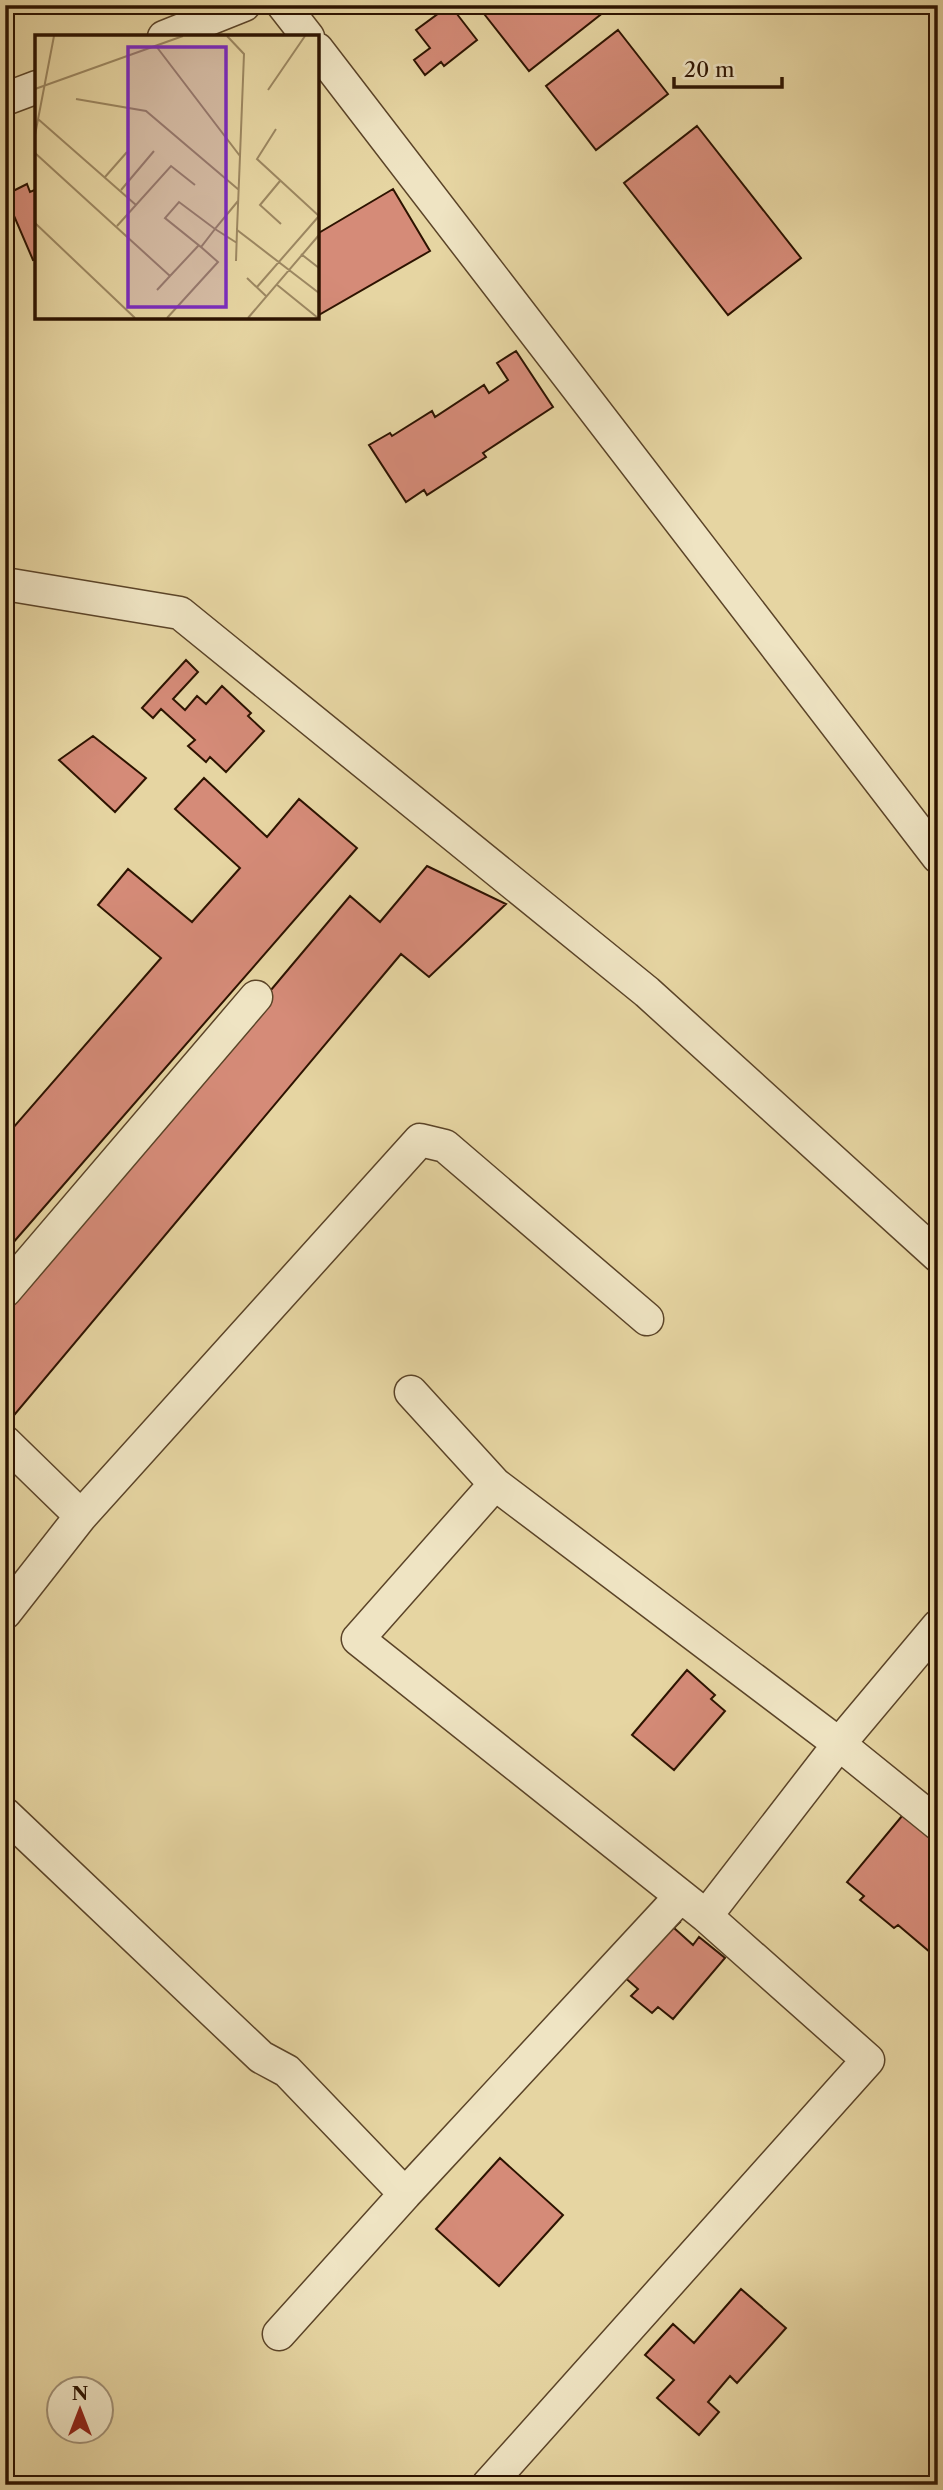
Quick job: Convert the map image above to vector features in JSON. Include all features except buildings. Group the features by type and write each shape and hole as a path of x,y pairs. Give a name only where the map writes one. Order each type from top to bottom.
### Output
{"street":[{"path":"169,35 244,5"},
{"path":"283,5 306,35"},
{"path":"318,50 938,857"},
{"path":"5,99 35,88"},
{"path":"5,584 180,613 648,992 938,1256"},
{"path":"5,1290 256,997"},
{"path":"5,1613 81,1516 419,1140 445,1146 648,1319"},
{"path":"411,1392 495,1484 839,1744 938,1824"},
{"path":"5,1441 81,1516"},
{"path":"488,2485 867,2060 706,1916 358,1639 495,1484"},
{"path":"706,1916 839,1744 938,1626"},
{"path":"5,1814 261,2057 287,2071 405,2194"},
{"path":"279,2334 681,1896"}]}
